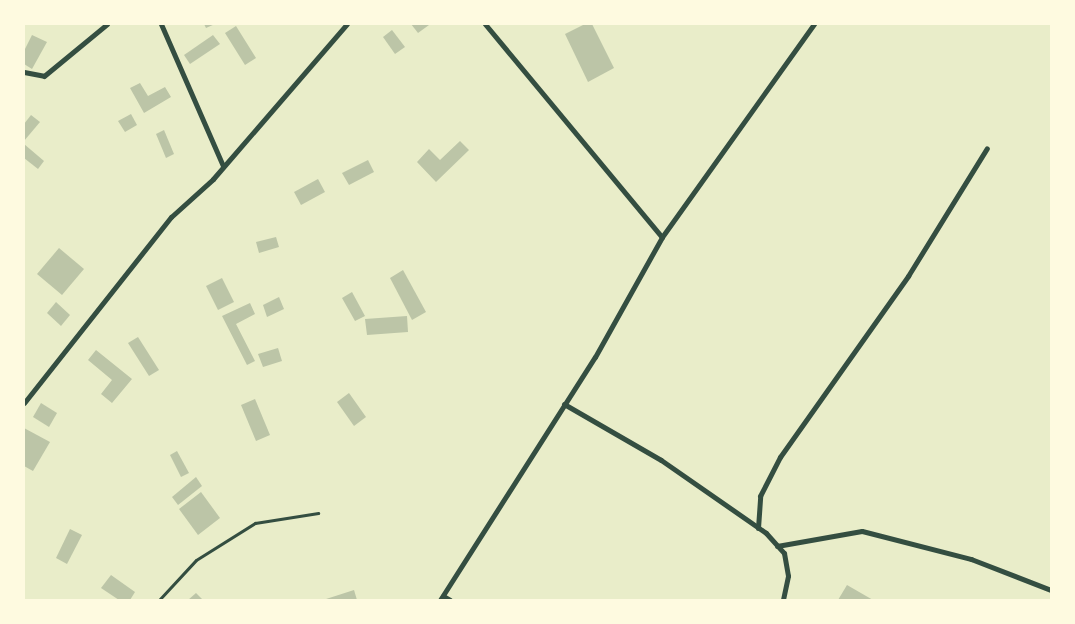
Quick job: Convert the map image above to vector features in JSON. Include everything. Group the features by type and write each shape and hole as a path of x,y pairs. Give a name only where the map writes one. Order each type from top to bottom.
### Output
{"street":[{"path":"24,72 44,76 107,24"},
{"path":"161,24 223,166"},
{"path":"24,403 171,217 223,166 347,24"},
{"path":"485,24 662,237"},
{"path":"450,600 441,598 564,404 662,237 814,24"},
{"path":"758,528 760,496 780,457 908,276 987,148"},
{"path":"564,404 661,460 758,528 784,553 788,576 783,600"},
{"path":"777,546 862,531 961,556 1051,590"}],"path":[{"path":"159,600 196,560 246,528 281,516 318,512"}],"building":[{"path":"204,24 215,24 206,28"},
{"path":"411,24 428,24 429,25 418,33"},
{"path":"585,24 592,24 614,68 588,82 565,34"},
{"path":"236,26 256,58 245,65 225,33"},
{"path":"392,30 405,47 395,54 383,37"},
{"path":"32,35 47,42 32,69 24,64 24,51"},
{"path":"213,35 220,44 190,64 184,55"},
{"path":"140,83 148,96 165,87 171,97 144,113 130,88"},
{"path":"131,114 137,125 125,132 118,121"},
{"path":"31,115 40,122 24,141 24,124"},
{"path":"164,130 174,154 166,158 156,134"},
{"path":"460,141 469,150 436,182 417,162 429,149 440,160"},
{"path":"24,144 44,161 38,169 24,158"},
{"path":"368,160 374,172 349,185 342,173"},
{"path":"318,179 325,192 301,205 294,192"},
{"path":"276,237 279,247 259,253 256,242"},
{"path":"59,248 84,269 62,295 37,274"},
{"path":"403,270 426,312 412,320 390,278"},
{"path":"222,278 234,302 218,310 206,286"},
{"path":"352,292 365,316 355,321 342,298"},
{"path":"279,297 284,309 267,317 263,305"},
{"path":"56,302 70,315 61,326 47,313"},
{"path":"250,303 255,314 236,324 255,361 247,365 222,316"},
{"path":"407,316 408,332 367,335 365,319"},
{"path":"138,337 159,370 149,376 128,343"},
{"path":"278,348 282,361 263,367 258,354"},
{"path":"96,350 132,379 112,403 101,394 112,380 88,360"},
{"path":"349,393 366,417 354,426 337,402"},
{"path":"255,399 270,435 256,441 241,405"},
{"path":"41,403 57,413 49,427 33,417"},
{"path":"24,428 50,442 33,471 24,466"},
{"path":"177,451 189,473 181,477 170,455"},
{"path":"196,477 202,486 178,505 172,497"},
{"path":"201,492 220,518 198,535 179,509"},
{"path":"70,529 82,535 67,564 56,558"},
{"path":"111,575 135,592 130,600 119,600 101,588"},
{"path":"847,585 873,600 838,600"},
{"path":"354,590 357,600 323,600"},
{"path":"196,593 203,600 188,600"}]}
